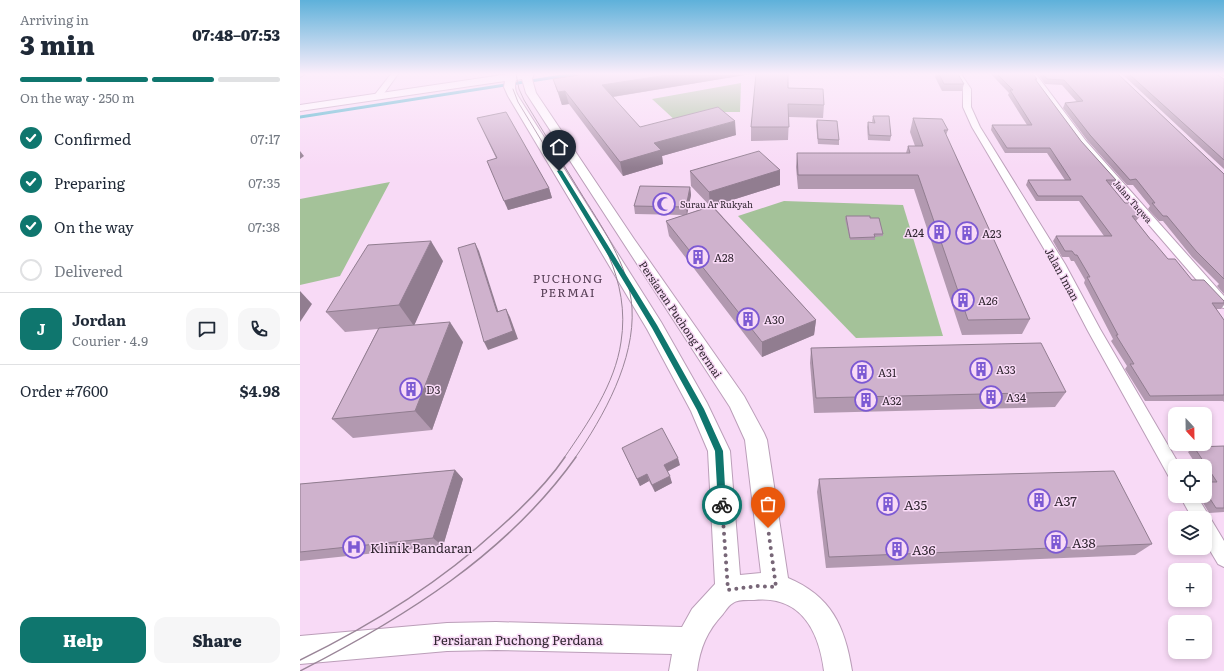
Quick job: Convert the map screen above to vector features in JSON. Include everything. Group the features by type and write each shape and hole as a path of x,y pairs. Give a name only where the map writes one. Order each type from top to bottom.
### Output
{"main road":[{"path":"300,108 314,105"},
{"name":"Persiaran Puchong Permai","path":"526,105 655,327 700,409 719,451 728,590"},
{"name":"Persiaran Puchong Permai","path":"528,105 737,402 756,440 776,587"},
{"path":"683,671 689,641 701,618 728,590 757,586 776,587 795,595 812,608 826,626 835,649 838,671"},
{"name":"Persiaran Puchong Perdana","path":"300,650 447,637 496,636 689,641"}],"street":[{"name":"Jalan Iman","path":"967,105 976,127 1059,264 1094,331 1168,460"},
{"name":"Jalan Taqwa","path":"1056,105 1083,143 1224,304"},
{"path":"1212,537 1224,558"}],"green space":[{"path":"659,105 740,105 740,112 720,112 677,122"},
{"path":"390,182 340,276 300,285 300,199"},
{"path":"784,201 903,205 943,336 856,338 738,216"}],"building":[{"path":"576,105 620,105 640,127 718,107 735,121 654,143 661,150 620,162"},
{"path":"753,105 788,105 789,127 751,127"},
{"path":"1020,105 1055,105 1081,141 1116,180 1106,180 1125,203 1130,203 1140,216 1132,216 1151,240 1168,259 1175,259 1192,280 1204,280 1224,301 1224,303 1212,303 1224,320 1224,395 1150,396 1130,364 1134,364 1116,335 1118,335 1087,277 1090,277 1077,255 1075,255 1072,251 1065,251 1056,236 1112,236 1082,196 1038,196 1028,180 1071,180 1050,148 1007,148 992,125 1032,125"},
{"path":"1067,105 1151,105 1224,174 1224,279 1196,251 1167,216 1163,216 1152,203 1155,203 1136,179 1130,180 1090,135"},
{"path":"1164,105 1224,105 1224,160"},
{"path":"506,112 549,188 504,201 487,161 497,158 477,118"},
{"path":"873,116 889,116 891,136 869,135 868,122 875,123"},
{"path":"913,118 942,119 948,130 944,130 1030,319 968,320 918,175 798,175 797,153 910,153 908,146 923,146"},
{"path":"817,120 837,121 839,140 818,139"},
{"path":"759,151 780,170 709,192 690,171"},
{"path":"640,186 690,187 686,207 634,206"},
{"path":"712,206 816,320 762,342 666,221"},
{"path":"846,216 870,216 870,218 879,218 883,234 874,234 875,237 850,238"},
{"path":"431,241 399,305 326,312 368,245"},
{"path":"475,243 497,312 506,309 513,331 484,342 458,248"},
{"path":"450,322 415,411 332,419 379,328"},
{"path":"1041,343 1066,392 816,398 811,348"},
{"path":"662,428 678,458 664,465 670,476 652,485 647,474 637,479 622,448"},
{"path":"1212,446 1224,446 1224,508 1216,508 1212,502 1212,482 1217,482 1212,474 1212,459 1202,459 1197,451 1212,451"},
{"path":"455,470 433,538 300,552 300,484"},
{"path":"1114,471 1152,544 829,557 819,479"}],"waterway":[{"path":"300,117 375,105"}],"tram line":[{"path":"520,105 600,236 616,276 621,297 623,319 621,342 613,373 607,388 591,417 564,458"},
{"path":"527,105 613,246 626,276 630,292 632,328 623,367 607,406 575,458"},
{"path":"300,660 327,647 378,618 428,586 475,550 542,487 565,457"},
{"path":"300,671 339,651 415,606 486,553 518,524 549,492 576,457"}],"way so far":[{"path":"722,505 728,590 757,586 776,587 768,528"}],"place":[{"name":"Surau Ar Rukyah","path":"664,204"},
{"name":"A24","path":"939,232"},
{"name":"A23","path":"967,233"},
{"name":"A28","path":"698,257"},
{"name":"A26","path":"963,300"},
{"name":"A30","path":"748,319"},
{"name":"A33","path":"981,369"},
{"name":"A31","path":"862,372"},
{"name":"D3","path":"411,389"},
{"name":"A34","path":"991,397"},
{"name":"A32","path":"866,400"},
{"name":"A37","path":"1039,500"},
{"name":"A35","path":"888,504"},
{"name":"A38","path":"1056,542"},
{"name":"Klinik Bandaran","path":"354,547"},
{"name":"A36","path":"897,549"}],"district":[{"name":"PUCHONG PERMAI","path":"568,285"}],"route":[{"path":"559,171 655,327 700,409 719,451 722,505"}]}
